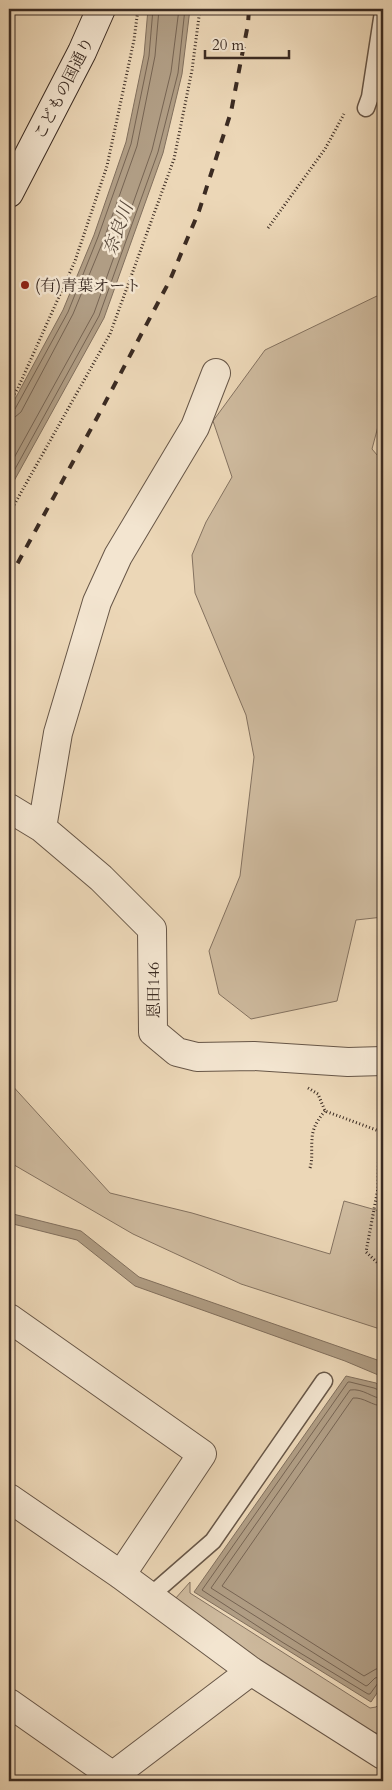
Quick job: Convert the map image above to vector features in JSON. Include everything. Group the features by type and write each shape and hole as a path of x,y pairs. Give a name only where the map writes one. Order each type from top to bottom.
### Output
{"street":[{"name":"こどもの国通り","path":"9,193 82,52 101,9"},
{"path":"42,828 58,733 97,602 118,556 195,426 216,373"},
{"name":"恩田146","path":"9,808 42,828 101,878 152,929 153,1032 177,1052 197,1057 254,1056 348,1062 383,1061"},
{"path":"9,1318 202,1454 121,1575"},
{"path":"9,1498 121,1575 251,1671 383,1755"},
{"path":"9,1703 109,1778 251,1671"}],"lane":[{"path":"366,108 370,97 383,12"},
{"path":"150,1596 213,1541 324,1381"}],"path":[{"path":"9,403 18,388 75,261 107,166 134,40 138,9"},
{"path":"9,514 110,334 174,159 192,70 200,9"},
{"path":"268,228 325,149 347,107"},
{"path":"302,1084 318,1094 325,1111 381,1132 378,1188 366,1252 383,1268"},
{"path":"310,1168 313,1160 312,1139 317,1121 325,1111"}],"shaded area":[{"path":"379,295 381,415 372,449 383,462 383,917 356,920 337,1001 251,1019 219,994 209,951 240,876 254,757 246,715 195,593 192,555 206,522 232,477 213,421 265,350"},
{"path":"9,1082 110,1193 192,1213 330,1254 344,1201 383,1212 383,1330 241,1284 133,1234 9,1162"},
{"path":"190,1582 190,1593 370,1708 376,1707 383,1700 383,1735 369,1731 248,1653 175,1599"}],"water":[{"name":"奈良川","path":"148,9 190,9 182,74 163,153 104,318 9,490 9,410 63,310 94,235 126,142 144,55"},
{"path":"9,1213 81,1231 139,1277 383,1362 383,1377 345,1361 135,1286 77,1240 9,1223"},
{"path":"346,1376 376,1383 383,1389 383,1684 371,1702 194,1592"}],"railway":[{"path":"9,579 170,280 199,211 231,112 248,24 249,9"}],"place":[{"name":"(有)青葉オート","path":"25,285"}]}
